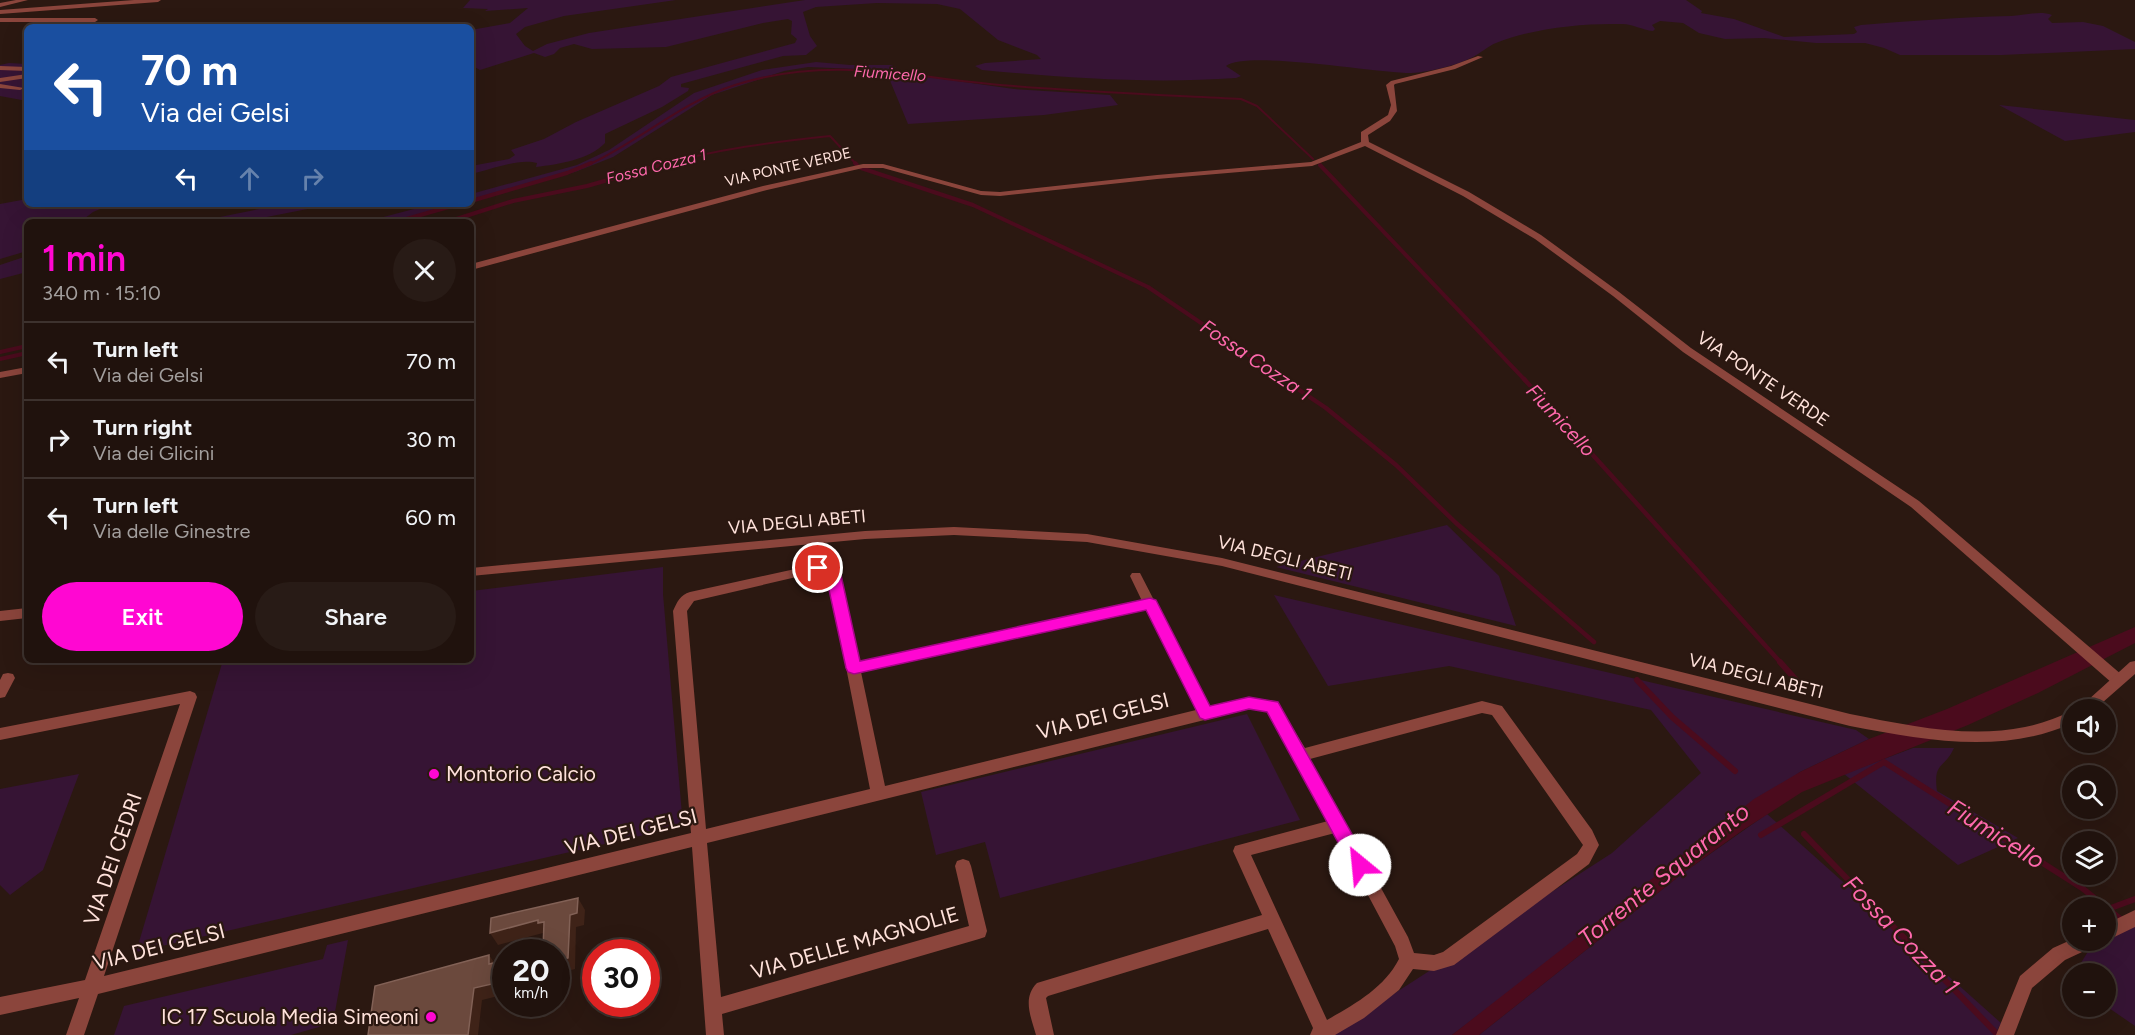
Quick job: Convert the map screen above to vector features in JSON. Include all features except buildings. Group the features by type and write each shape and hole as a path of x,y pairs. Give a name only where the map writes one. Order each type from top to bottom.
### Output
{"street":[{"path":"0,5 25,0"},
{"path":"0,12 158,0"},
{"path":"79,20 88,14 128,8 130,2"},
{"path":"0,20 95,20"},
{"name":"VIA PONTE VERDE","path":"1365,143 1364,134 1393,116 1396,108 1389,85 1393,82 1454,68 1480,57"},
{"path":"0,69 24,69"},
{"path":"0,80 24,76"},
{"path":"0,86 20,88"},
{"name":"VIA PONTE VERDE","path":"474,266 766,188 862,166 883,166 981,193 1000,194 1157,177 1312,164 1365,143 1466,194 1538,237 1687,350 1915,504 2117,680"},
{"path":"0,375 24,371"},
{"name":"VIA DEGLI ABETI","path":"474,572 865,535 954,531 1087,538 1222,562 1850,720 1897,729 1945,735 1995,736 2037,730 2062,722"},
{"path":"715,1035 680,611 684,602 690,597 818,568 829,569 834,575 879,794"},
{"path":"1136,576 1205,714"},
{"path":"854,668 1150,604"},
{"path":"0,616 24,614"},
{"path":"2096,699 2135,666"},
{"path":"0,693 8,678"},
{"name":"VIA DEI CEDRI","path":"0,734 190,697 75,1035"},
{"name":"VIA DEI GELSI","path":"0,1006 92,987 1249,703 1272,706 1301,755"},
{"path":"1339,825 1241,851 1322,1033 1388,990 1403,974 1408,960 1402,944 1339,825 1301,755 1482,707 1490,708 1497,710 1586,835 1591,845 1583,859 1448,959 1434,963 1408,960"},
{"name":"VIA DELLE MAGNOLIE","path":"712,1008 979,931 963,866"},
{"path":"1045,1035 1037,1004 1037,995 1043,989 1272,920"},
{"path":"2006,1035 2026,982 2065,951"}],"shaded area":[{"path":"470,0 676,0 564,16 525,27 516,34 525,46 533,51 547,44 589,33 805,0 1686,0 1702,11 1701,13 1734,19 1784,37 1854,34 1857,32 1854,27 1861,25 2042,13 2052,15 2048,19 2052,23 2083,22 2103,26 2135,42 2135,49 2002,55 1900,55 1865,43 1816,43 1764,38 1725,39 1699,33 1683,23 1660,21 1652,25 1655,29 1653,31 1622,24 1591,24 1542,30 1496,43 1458,63 1411,73 1259,60 1226,66 1241,76 1236,78 1109,79 982,70 975,66 985,63 1041,59 1037,55 998,40 960,9 937,4 877,3 816,7 803,12 810,36 817,46 806,55 783,56 681,84 681,87 689,88 688,91 662,107 605,134 605,143 591,154 564,163 536,167 537,163 521,162 474,173 474,165 509,159 515,155 511,150 544,139 576,122 659,86 671,77 795,43 797,39 791,34 792,21 788,19 666,47 592,49 574,44 560,48 554,54 545,57 534,53 480,70 474,67 474,29 510,23 528,8 485,11 488,9 463,8"},
{"path":"816,62 892,65 896,68 882,70 808,67 784,71 712,95 613,157 575,172 474,200 474,193 577,165 609,150 694,93 762,70"},
{"path":"24,64 24,100 0,96 0,65"},
{"path":"886,71 1014,89 1110,95 1118,105 1044,115 908,124"},
{"path":"1999,105 2135,120 2135,132 2065,141"},
{"path":"24,200 24,207 105,207 84,219 24,219 24,252 0,259 0,204"},
{"path":"269,207 318,207 256,219 210,219"},
{"path":"422,207 450,207 408,219 376,219"},
{"path":"24,257 24,273 0,279 0,265"},
{"path":"1447,525 1499,576 1516,626 1276,567"},
{"name":"Montorio Calcio","path":"663,567 663,594 683,826 136,952 222,663 474,663 474,591"},
{"path":"1274,595 1856,730 1869,739 1800,772 1452,1035 1330,1035 1612,853 1701,773 1651,710 1449,666 1328,686"},
{"path":"1247,714 1300,820 1000,898 985,842 936,855 921,792"},
{"path":"1913,748 1954,748 1938,770 1937,791 2018,838 1958,865 1844,774"},
{"path":"79,774 43,870 10,895 0,885 0,789"},
{"path":"1767,814 2001,1023 1995,1035 1479,1035 1683,873"},
{"path":"2135,924 2135,1026 2116,1013 2116,963 2081,963 2088,951 2116,951 2116,935"},
{"path":"348,940 333,1023 291,1035 114,1035 124,1006 323,959 327,945"}],"water":[{"name":"Torrente Squaranto","path":"2135,627 2135,643 2038,693 1968,725 1802,792 1683,873 1479,1035 1452,1035 1754,799 1800,772 1869,739 1947,709"}],"waterway":[{"name":"Fiumicello","path":"588,165 715,92 771,76 806,71 841,70 909,74 1042,88 1241,99 1257,106 1313,159"},
{"name":"Fossa Cozza 1","path":"661,165 745,147 830,136 857,165 855,163"},
{"name":"Fiumicello","path":"474,200 567,173 591,163"},
{"name":"Fossa Cozza 1","path":"456,219 513,201 587,186 667,163"},
{"name":"Fiumicello","path":"1320,165 1525,380"},
{"name":"Fossa Cozza 1","path":"861,168 973,205 1148,287 1285,380"},
{"name":"Fiumicello","path":"406,219 448,207"},
{"name":"Fiumicello","path":"0,352 24,347"},
{"name":"Fossa Cozza 1","path":"0,359 24,354"},
{"name":"Fossa Cozza 1","path":"1283,379 1326,408 1396,465 1456,523 1594,642"},
{"name":"Fiumicello","path":"1524,379 1782,664"},
{"name":"Fiumicello","path":"1780,662 1797,681"},
{"name":"Fossa Cozza 1","path":"1637,680 1672,717 1735,771"},
{"name":"Fiumicello","path":"1761,835 1884,762 2093,897"},
{"name":"Fossa Cozza 1","path":"1804,834 1998,1035"},
{"path":"2116,906 2135,899"},
{"name":"Fiumicello","path":"2116,915 2123,921"}],"place":[{"name":"Montorio Calcio","path":"434,774"},
{"name":"IC 17 Scuola Media Simeoni","path":"431,1017"}],"route":[{"path":"818,568 829,569 834,575 854,668 1150,604 1205,714 1249,703 1272,706 1360,865"}]}
